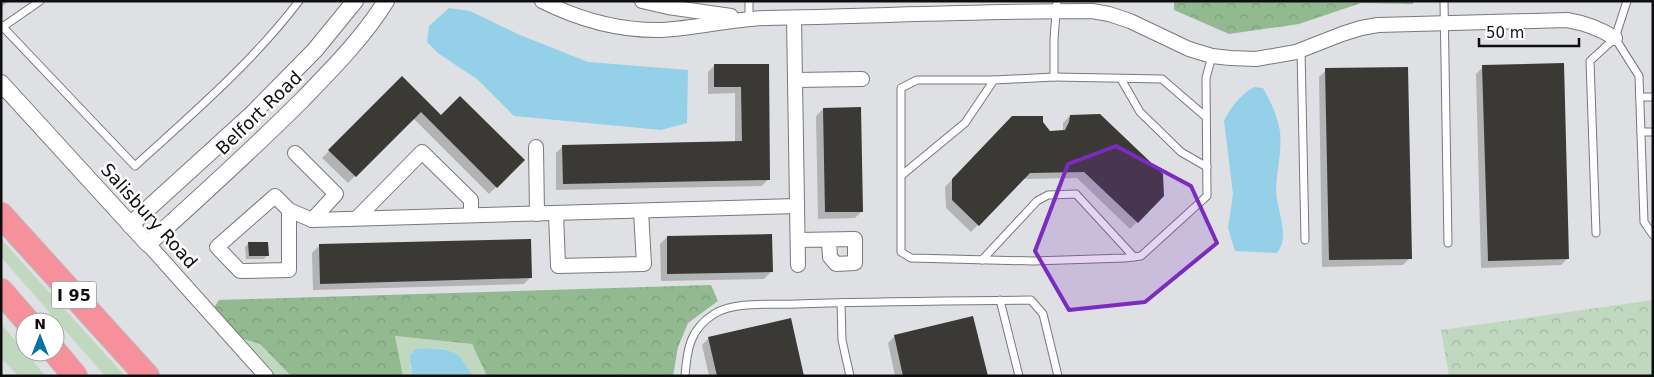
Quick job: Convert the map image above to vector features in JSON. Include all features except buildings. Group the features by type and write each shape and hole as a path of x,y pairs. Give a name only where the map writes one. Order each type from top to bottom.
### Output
{"highway":[{"name":"I 95","path":"1,215 147,376"},
{"path":"1,291 19,312"},
{"path":"63,362 75,376"}],"street":[{"name":"Belfort Road","path":"130,225 251,115 315,50 355,1"},
{"name":"Belfort Road","path":"148,244 269,133 334,67 366,29 386,1"},
{"path":"542,1 585,20 607,26 662,30 749,19 1057,6 1109,14 1130,21 1189,49 1212,56 1256,59 1301,50 1361,28 1393,24 1567,20 1583,22 1615,38"},
{"path":"642,1 668,7 749,19"},
{"path":"794,18 798,265"},
{"path":"795,80 862,79"},
{"name":"Salisbury Road","path":"1,83 266,376"},
{"path":"536,147 537,214"},
{"path":"357,218 422,152 471,200 471,215"},
{"path":"295,153 336,194 312,220"},
{"path":"288,210 288,270 240,271 217,247 275,196 288,210 312,220 797,206"},
{"path":"556,213 558,266 644,264 641,211"},
{"path":"798,240 829,240"}],"lane":[{"path":"40,1 2,26 135,166 256,52 276,31 299,1"},
{"path":"749,1 749,19"},
{"path":"1444,1 1448,243"},
{"path":"1596,233 1590,61 1615,38 1627,1"},
{"path":"1054,77 1054,39 1057,6"},
{"path":"1615,38 1640,76 1644,222 1653,234"},
{"path":"1301,50 1305,240"},
{"path":"1206,117 1162,79 1054,77 994,80 917,80 901,88 901,252 911,258 1033,261 1141,256 1207,196 1206,78 1212,56"},
{"path":"1121,79 1140,112 1181,152 1207,167"},
{"path":"902,175 965,123 994,80"},
{"path":"1640,97 1653,97"},
{"path":"1641,132 1653,132"},
{"path":"982,260 1037,201 1048,195 1076,194 1134,257"},
{"path":"1000,300 1019,376"},
{"path":"685,376 686,360 691,338 700,324 716,313 735,306 1031,300 1043,314 1058,376"},
{"path":"841,303 842,340 850,376"}],"highlighted area":[{"path":"1116,146 1191,186 1217,243 1145,302 1069,310 1035,251 1068,164"}],"green space":[{"path":"1174,1 1413,1 1413,4 1361,3 1299,24 1229,34 1174,10"},
{"path":"1,239 125,376 105,376 65,330 65,312 49,312 1,257"},
{"path":"711,285 718,301 688,323 678,347 673,376 487,376 472,344 395,336 403,376 291,376 260,344 237,337 213,309 219,300"},
{"path":"1653,300 1653,376 1449,376 1441,330"},
{"path":"1,324 15,340 15,362 34,362 46,376 18,376 1,358"},
{"path":"395,336 472,344 487,376 473,376 455,354 437,348 416,349 410,365 412,376 403,376"},
{"path":"237,337 260,344 291,376 273,376"}],"water":[{"path":"449,8 470,11 520,35 588,62 688,70 687,123 661,130 514,116 477,79 439,54 427,42 429,26"},
{"path":"1254,87 1263,88 1269,98 1280,131 1280,153 1276,189 1283,238 1277,253 1235,251 1228,228 1233,194 1224,121 1236,102"},
{"path":"428,348 451,351 456,354 473,376 412,376 410,355 416,349"}]}
